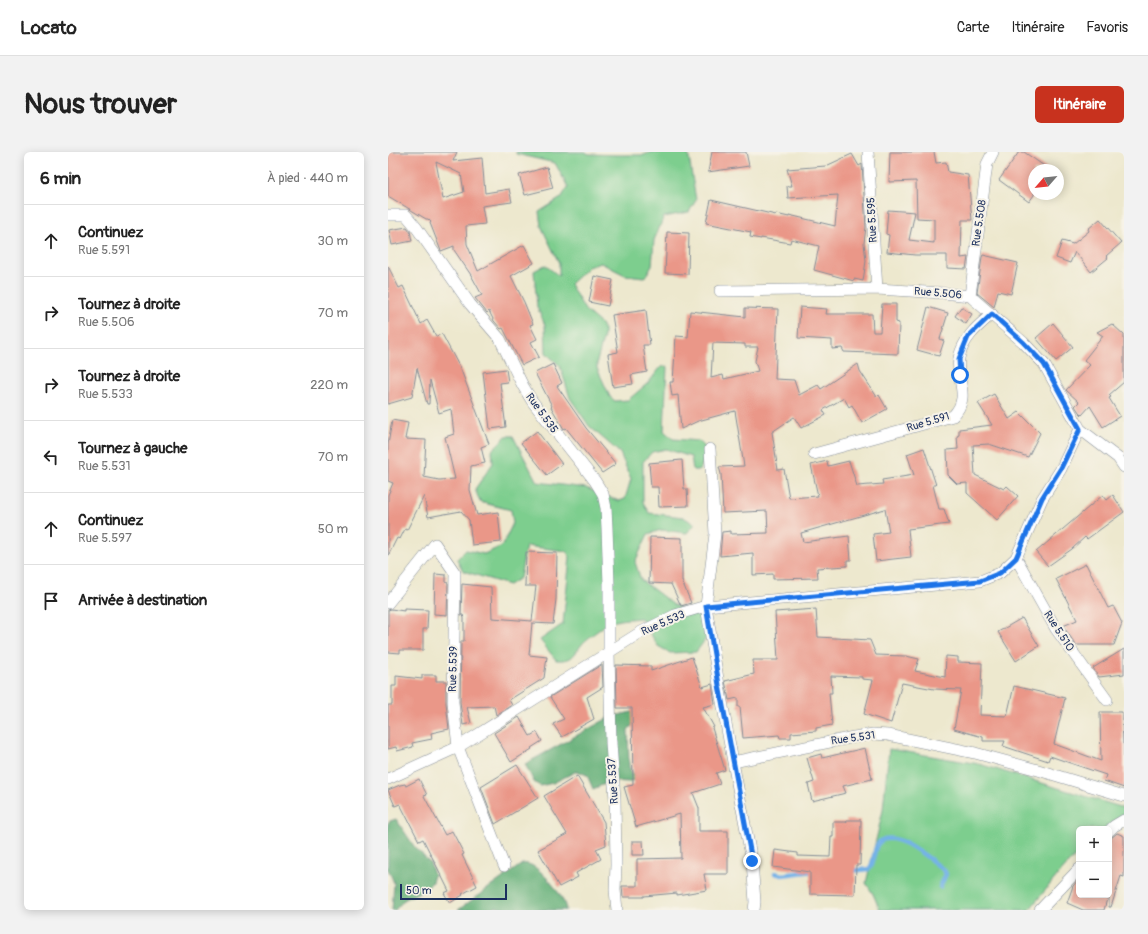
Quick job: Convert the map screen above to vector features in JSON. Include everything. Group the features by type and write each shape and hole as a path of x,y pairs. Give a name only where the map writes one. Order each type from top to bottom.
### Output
{"street":[{"name":"Rue 5.595","path":"868,152 877,289"},
{"name":"Rue 5.508","path":"970,296 987,164 993,152"},
{"name":"Rue 5.535","path":"388,215 406,216 416,227 470,304 500,339 532,401 595,481 603,494 607,521 609,652"},
{"name":"Rue 5.506","path":"720,291 877,289 970,296 1023,342 1044,364 1080,429 1118,458 1124,467"},
{"name":"Rue 5.591","path":"814,454 953,416 961,406 962,395 959,359 962,349 968,337 992,314"},
{"name":"Rue 5.533","path":"388,779 458,747 641,632 674,616 706,606 980,581 1000,573 1016,558 1042,498 1061,468 1080,429"},
{"path":"710,449 715,534 706,606 719,685 752,861 755,902 754,910"},
{"name":"Rue 5.539","path":"388,603 435,544 455,573 453,702 458,747 504,866"},
{"name":"Rue 5.510","path":"1016,558 1056,629 1107,700"},
{"name":"Rue 5.537","path":"609,652 611,743 615,799 615,890 617,910"},
{"name":"Rue 5.531","path":"733,762 854,737 873,734 888,735 914,739 996,759 1124,796"},
{"path":"1112,828 1124,820"},
{"path":"1040,910 1076,872"}],"green space":[{"path":"516,152 585,152 589,154 644,155 651,152 688,152 696,200 689,212 664,217 654,240 652,266 645,277 625,275 601,263 588,267 570,284 585,310 601,324 604,330 604,336 597,361 597,368 610,397 615,401 628,400 648,383 661,367 667,366 664,431 673,439 699,441 707,452 700,470 693,470 691,457 666,449 652,452 643,462 643,502 649,513 683,517 695,524 687,533 661,530 648,534 635,562 641,580 674,605 699,615 708,636 696,652 670,653 658,646 641,618 611,622 585,641 570,658 556,660 540,640 563,624 570,557 566,551 526,546 520,578 509,585 463,571 457,559 466,550 484,554 502,546 513,523 511,510 480,502 475,489 493,463 492,450 506,436 513,436 537,482 586,488 619,501 625,499 631,479 620,453 589,426 570,398 560,366 546,353 545,325 537,307 534,271 545,265 559,276 559,263 541,226 539,212 561,198 568,187 555,163 516,154"},
{"path":"636,711 634,723 628,730 629,767 635,779 629,782 612,781 593,789 587,775 577,771 553,783 540,786 534,782 525,764 610,717"},
{"path":"889,749 979,764 1124,808 1124,814 1108,826 1076,826 1076,855 1029,910 880,910 866,883 883,810"},
{"path":"396,819 414,846 430,863 434,875 432,882 427,888 404,900 395,910 392,910 394,883 388,868 388,823"},
{"path":"522,864 533,866 552,883 565,904 566,910 508,910 496,907 491,910 458,910"}],"building":[{"path":"388,152 457,152 453,161 482,158 485,193 509,189 512,202 482,206 485,224 466,226 467,244 478,271 524,245 534,263 511,276 533,324 530,325 537,339 531,342 539,357 522,365 503,328 501,329 494,321 489,311 487,313 475,298 482,295 471,275 454,250 454,246 441,251 430,223 431,222 388,196","holes":["436,162 461,174 464,192 443,199"]},
{"path":"712,152 746,152 749,166 708,172"},
{"path":"890,152 934,152 936,163 946,162 948,172 968,175 972,220 962,220 961,258 968,257 966,269 947,268 947,255 915,255 887,252 889,235 886,234 888,210 915,212 909,240 934,243 934,219 917,218 916,181 889,182"},
{"path":"1019,152 1024,152 1041,164 1028,164 1028,200 1030,200 1029,202 999,180"},
{"path":"852,154 859,166 862,164 866,227 864,243 866,261 863,281 854,279 854,281 814,270 819,246 791,239 790,243 750,237 751,232 706,223 711,200 776,215 789,217 789,215 835,226 838,195 788,198 787,186 792,186 787,169 826,166"},
{"path":"547,167 553,188 525,195 519,175"},
{"path":"1100,219 1121,243 1106,256 1108,258 1091,272 1075,252 1070,263 1056,258 1062,241 1073,244 1089,231 1088,229"},
{"path":"407,227 410,231 412,241 392,245 389,230"},
{"path":"667,232 689,233 688,274 665,273"},
{"path":"983,255 1018,263 1011,294 998,291 994,307 977,293"},
{"path":"388,266 399,288 403,286 421,324 427,320 436,336 442,334 461,370 489,444 481,447 485,463 471,466 470,490 477,515 498,512 501,542 472,545 469,520 461,511 428,517 424,496 407,530 405,529 400,539 397,538 388,556 388,495 393,483 388,481 388,445 392,420 408,423 405,439 426,440 424,477 439,480 455,479 445,437 454,434 451,409 439,413 430,380 429,404 427,404 417,368 412,397 388,404"},
{"path":"594,276 613,280 608,306 589,302"},
{"path":"882,304 896,304 896,322 899,323 898,354 844,352 842,348 832,349 832,340 798,338 800,307 827,309 826,314 872,314 873,332 880,332"},
{"path":"928,307 948,313 940,339 944,341 939,356 917,350"},
{"path":"961,307 972,314 966,324 955,316"},
{"path":"745,308 778,309 775,379 794,380 799,395 818,385 821,389 858,364 860,371 877,397 879,395 887,409 862,423 852,405 849,407 844,398 823,410 826,415 801,428 794,417 772,432 778,470 784,469 789,498 818,496 811,465 827,461 828,466 849,461 857,486 883,484 882,480 914,475 907,454 924,448 936,485 933,485 939,509 944,509 949,524 908,529 911,557 876,561 873,534 889,532 885,509 801,533 803,542 849,536 851,560 847,560 847,566 817,568 818,578 773,579 773,574 753,575 753,553 720,556 722,532 731,531 731,534 768,533 767,511 723,513 721,474 719,467 744,466 735,411 698,421 681,429 678,395 672,396 670,382 673,382 676,336 688,337 690,311 745,317","holes":["713,343 745,344 745,347 758,347 755,361 758,371 724,379 723,375 711,378"]},
{"path":"646,310 650,345 643,345 647,372 631,375 633,384 613,387 608,354 618,352 612,315"},
{"path":"1053,323 1073,347 1056,361 1036,338"},
{"path":"1112,324 1124,335 1124,382 1109,395 1111,397 1109,398 1120,416 1103,427 1090,406 1082,415 1079,412 1075,406 1079,402 1066,390 1090,365 1084,360 1103,336 1097,332"},
{"path":"553,364 562,383 557,386 586,428 616,464 602,473 566,428 564,429 551,407 552,406 535,373"},
{"path":"506,369 508,382 500,383 506,427 490,429 483,372"},
{"path":"994,394 1009,419 1019,412 1040,433 1028,457 989,444 973,445 975,475 1004,489 1007,486 1018,496 997,520 967,493 967,483 957,484 948,475 947,450 958,449 957,436 959,435 959,429 992,425 978,403"},
{"path":"537,431 562,464 547,475 521,443"},
{"path":"682,460 684,489 687,489 688,506 659,507 658,487 651,487 649,463"},
{"path":"1103,495 1107,500 1113,495 1124,512 1087,539 1085,537 1072,549 1048,566 1036,552"},
{"path":"650,537 682,538 682,581 691,603 681,606 671,584 649,583"},
{"path":"526,552 557,553 556,599 553,624 532,623 529,655 547,657 544,678 509,700 512,705 496,715 494,706 467,707 471,723 463,725 460,702 461,641 464,641 464,618 463,615 461,615 462,584 491,587 492,618 532,621 536,586 525,586"},
{"path":"1086,564 1108,608 1113,606 1122,623 1114,645 1076,645 1063,626 1077,620 1056,579"},
{"path":"435,574 446,575 446,582 448,583 447,615 434,614"},
{"path":"404,609 428,610 427,629 423,629 423,650 400,650 400,653 388,652 388,610 404,611"},
{"path":"816,609 818,637 870,640 876,655 906,656 919,659 915,671 945,677 946,656 958,657 958,662 982,663 980,715 1007,716 1014,686 1065,698 1054,744 1101,761 1100,712 1122,712 1124,788 1104,781 1106,775 1050,756 1048,761 1003,746 1005,741 983,741 983,737 954,729 961,690 934,689 902,683 891,723 864,714 873,680 862,679 862,677 831,676 832,693 829,693 832,725 816,728 816,731 791,733 791,738 780,738 779,735 743,738 738,698 729,700 725,681 754,674 753,660 778,660 775,612"},
{"path":"1022,618 1039,646 1016,661 998,632"},
{"path":"1124,649 1124,674 1099,677 1093,668"},
{"path":"692,657 702,687 712,684 715,704 703,707 714,727 712,728 725,770 716,773 720,784 693,793 699,808 699,831 728,831 728,874 704,874 707,890 677,895 677,893 644,897 623,897 622,886 637,886 637,859 681,858 680,814 636,827 624,787 633,785 632,708 617,708 616,665 651,666 651,671"},
{"path":"601,665 603,687 587,697 594,719 562,737 553,724 564,719 550,697"},
{"path":"422,675 436,675 436,681 446,681 446,703 449,729 431,733 432,739 412,743 413,747 397,751 396,747 388,749 388,705 392,705 392,686 396,686 396,676 422,679"},
{"path":"519,717 530,736 537,732 542,741 511,762 494,733"},
{"path":"865,748 872,779 843,786 846,793 812,801 808,784 814,782 807,758 821,754 822,758"},
{"path":"517,765 538,798 495,824 481,787"},
{"path":"577,776 604,822 606,845 596,849 601,859 576,873 578,877 559,887 538,850 567,834 544,796"},
{"path":"419,779 427,795 424,796 445,835 452,831 464,854 462,855 477,886 462,894 463,895 450,903 444,893 449,891 423,839 419,841 400,804 395,806 388,790 400,785 405,784 406,786"},
{"path":"846,820 861,820 860,865 856,865 855,895 810,894 810,872 773,867 775,850 798,853 798,856 830,857 831,837 833,837 833,822 847,822"},
{"path":"1117,833 1124,836 1124,877 1121,876 1111,907 1109,907 1109,898 1112,898 1112,837"},
{"path":"632,841 643,841 644,855 632,855"},
{"path":"1076,882 1076,898 1107,898 1104,910 1083,910 1067,903 1073,886"}],"waterway":[{"path":"850,871 869,869 871,867 877,845 883,840 891,839 901,841 911,846 944,870 946,874 940,887"},
{"path":"775,873 782,875 813,871"}],"route":[{"path":"752,861 719,685 706,606 980,581 1000,573 1016,558 1042,498 1061,468 1080,429 1044,364 1023,342 992,314 968,337 959,359 960,375"}]}
